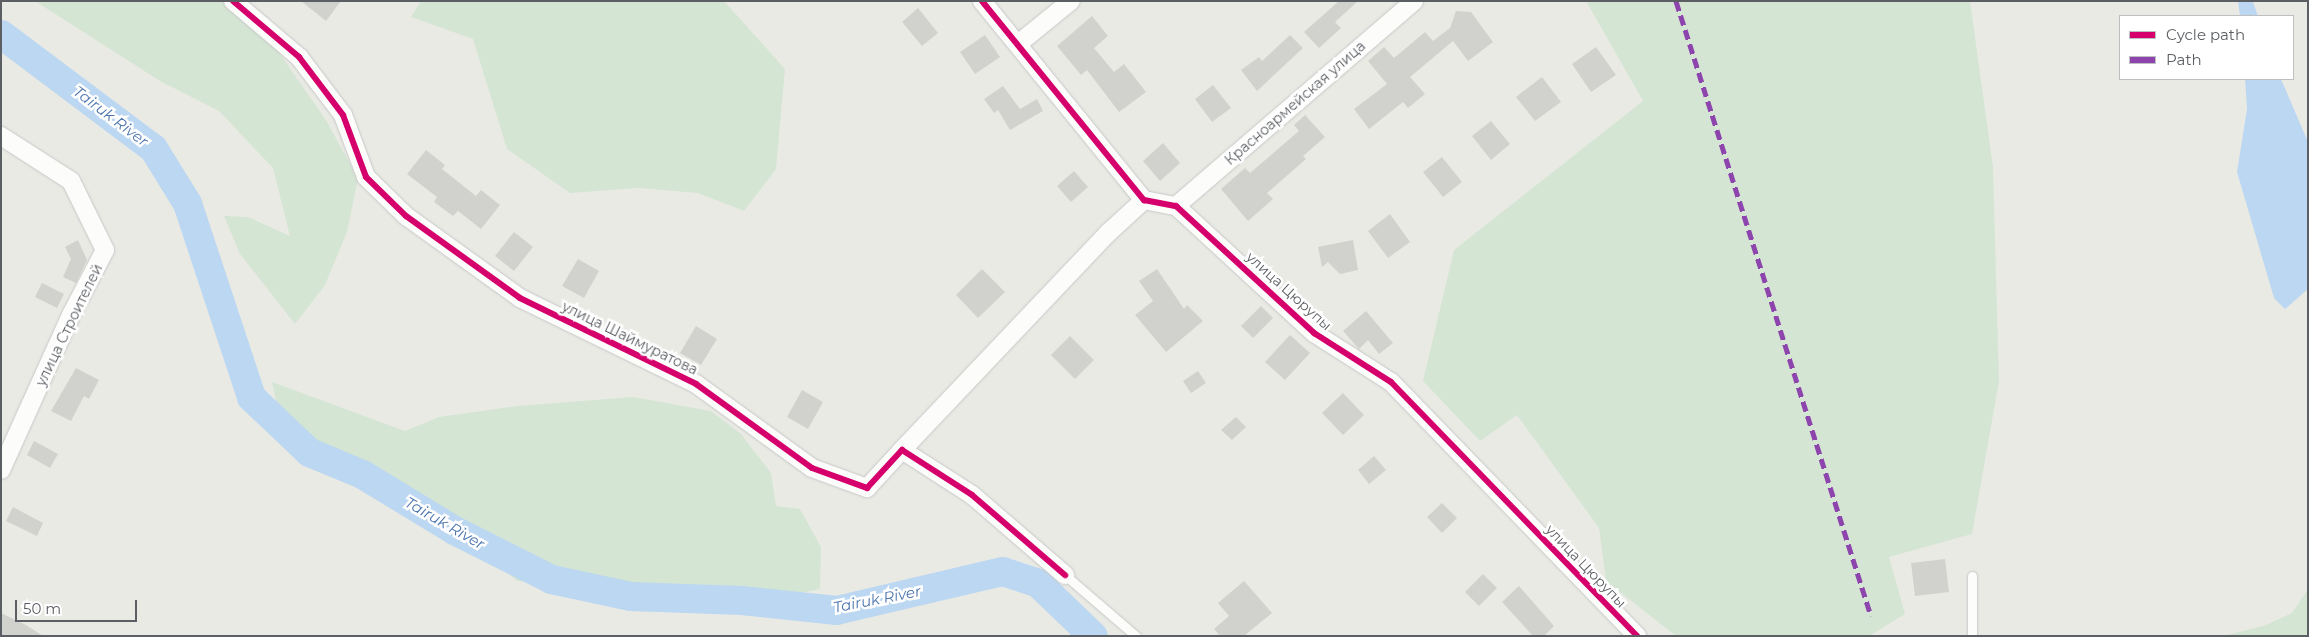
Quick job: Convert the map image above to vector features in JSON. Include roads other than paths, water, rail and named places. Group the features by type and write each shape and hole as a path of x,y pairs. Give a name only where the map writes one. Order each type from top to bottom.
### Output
{"street":[{"name":"улица Шаймуратова","path":"233,1 299,57 343,115 366,177 406,216 520,298 696,384 812,468 868,488 902,450"},
{"path":"982,1 1144,200 1176,206"},
{"path":"1018,44 1071,1"},
{"name":"Красноармейская улица","path":"1176,206 1414,1"},
{"name":"улица Строителей","path":"1,136 71,181 105,250 70,315 1,470"},
{"path":"1065,575 972,495 902,450 1108,232 1144,200"},
{"name":"улица Цюрупы","path":"1176,206 1314,333 1391,382 1637,636"}],"lane":[{"path":"1065,575 1136,636"},
{"path":"1972,576 1972,636"}],"water":[{"path":"2238,1 2253,2 2258,15 2240,15"},
{"path":"2245,80 2281,80 2308,142 2308,289 2285,309 2274,298 2237,172 2247,109"}],"waterway":[{"name":"Tairuk River","path":"1,34 153,148 187,203 251,397 309,452 362,474 454,530 551,579 630,596 741,600 836,610 1002,571 1038,583 1093,636"}]}
